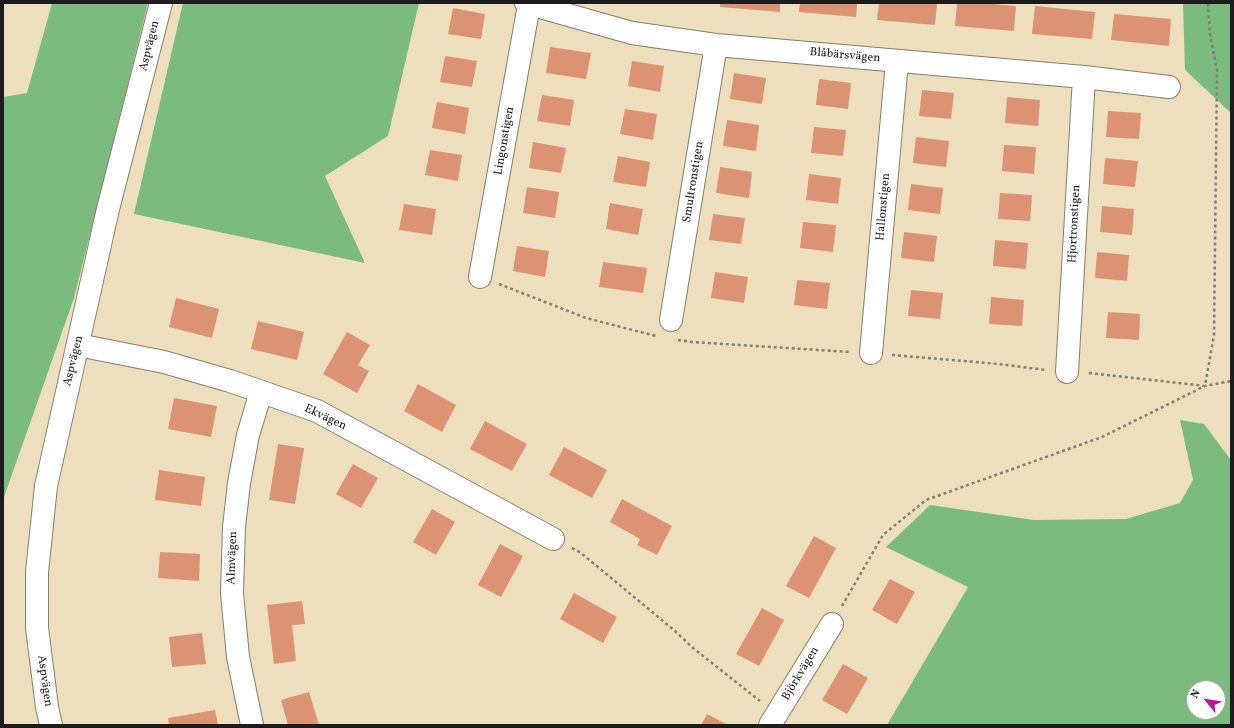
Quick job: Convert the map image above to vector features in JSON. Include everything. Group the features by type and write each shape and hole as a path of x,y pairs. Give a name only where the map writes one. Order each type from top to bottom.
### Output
{"street":[{"name":"Aspvägen","path":"51,725 47,706 37,628 37,572 46,486 108,209 161,3"},
{"name":"Blåbärsvägen","path":"527,4 632,32 716,45 1084,77 1168,87"},
{"name":"Lingonstigen","path":"480,277 527,4"},
{"name":"Smultronstigen","path":"668,332 716,45"},
{"name":"Hallonstigen","path":"871,353 897,61"},
{"name":"Hjortronstigen","path":"1064,371 1084,77"},
{"name":"Ekvägen","path":"78,345 164,362 230,381 316,411 553,539"},
{"name":"Almvägen","path":"252,725 238,657 232,594 234,527 240,483 248,435 261,392"},
{"name":"Björkvägen","path":"774,719 832,624"}],"path":[{"path":"1206,386 1214,335 1217,70 1210,34 1208,3"},
{"path":"480,277 586,318 668,332 692,342 871,353 1131,377 1206,386"},
{"path":"832,624 883,535 926,500 1102,438 1206,386 1231,381"},
{"path":"553,539 581,553 675,631 774,719"}],"green space":[{"path":"52,3 148,3 74,298 3,500 3,97 27,93"},
{"path":"183,3 419,3 388,136 325,176 365,263 134,214"},
{"path":"1183,3 1231,3 1231,113 1185,70"},
{"path":"1180,420 1204,424 1231,460 1231,725 887,725 968,587 886,547 930,505 1034,520 1126,519 1180,503 1193,480"}],"building":[{"path":"720,3 780,3 780,12 720,7"},
{"path":"800,3 857,3 856,17 799,12"},
{"path":"879,3 937,3 935,25 877,20"},
{"path":"957,3 982,3 1016,6 1014,31 955,26"},
{"path":"1035,6 1095,12 1092,39 1032,34"},
{"path":"453,8 485,14 481,39 448,34"},
{"path":"1114,14 1171,19 1169,46 1111,40"},
{"path":"550,47 591,53 586,79 546,73"},
{"path":"445,56 477,61 472,87 440,82"},
{"path":"632,61 664,66 660,92 628,86"},
{"path":"734,73 766,78 762,104 730,99"},
{"path":"819,79 851,83 848,109 816,105"},
{"path":"922,90 954,93 951,119 919,116"},
{"path":"542,95 574,100 570,126 537,121"},
{"path":"1007,97 1040,100 1038,126 1005,123"},
{"path":"437,102 469,108 465,134 432,128"},
{"path":"625,109 657,114 653,140 620,134"},
{"path":"1108,111 1141,113 1139,139 1106,137"},
{"path":"727,120 759,125 756,151 723,146"},
{"path":"814,127 846,130 843,156 811,153"},
{"path":"916,137 949,141 946,167 913,163"},
{"path":"533,142 566,148 561,173 529,168"},
{"path":"1004,145 1036,147 1034,174 1002,171"},
{"path":"430,150 462,155 458,181 425,175"},
{"path":"618,156 650,162 646,187 613,182"},
{"path":"1105,158 1138,161 1135,187 1103,184"},
{"path":"720,167 752,172 749,198 716,193"},
{"path":"809,174 841,178 838,204 806,200"},
{"path":"911,184 943,188 940,214 908,210"},
{"path":"527,187 559,192 555,218 523,213"},
{"path":"1000,193 1032,195 1030,221 998,219"},
{"path":"610,203 643,209 638,235 606,229"},
{"path":"404,204 436,209 432,235 399,230"},
{"path":"1102,206 1134,209 1132,235 1100,232"},
{"path":"713,214 745,218 741,244 709,240"},
{"path":"803,222 836,225 833,252 800,248"},
{"path":"904,232 937,236 934,262 901,258"},
{"path":"995,240 1028,243 1026,269 993,266"},
{"path":"517,246 549,251 545,277 513,271"},
{"path":"1097,252 1129,255 1127,281 1095,278"},
{"path":"603,262 647,268 643,293 599,287"},
{"path":"715,272 748,277 744,303 711,298"},
{"path":"797,280 830,283 827,309 794,305"},
{"path":"911,290 943,293 940,319 908,316"},
{"path":"991,297 1024,300 1022,326 989,324"},
{"path":"176,298 219,309 212,338 169,327"},
{"path":"1108,312 1140,314 1139,340 1106,338"},
{"path":"258,321 304,332 297,360 251,349"},
{"path":"347,332 370,345 358,365 369,371 357,393 323,374"},
{"path":"418,384 456,405 442,432 404,411"},
{"path":"174,398 217,406 211,437 168,429"},
{"path":"485,421 527,444 512,471 470,449"},
{"path":"278,444 304,448 295,504 269,500"},
{"path":"564,447 607,470 592,498 549,475"},
{"path":"353,464 378,478 361,508 336,494"},
{"path":"159,470 205,477 201,506 155,500"},
{"path":"622,499 672,526 657,555 637,545 640,539 610,522"},
{"path":"432,509 455,522 436,555 413,542"},
{"path":"814,536 836,548 809,598 786,586"},
{"path":"500,544 523,556 501,597 478,585"},
{"path":"160,552 200,554 199,581 158,578"},
{"path":"890,579 915,592 897,624 872,610"},
{"path":"574,593 617,617 603,643 560,619"},
{"path":"302,601 305,624 292,625 296,661 274,664 267,605"},
{"path":"762,608 784,620 759,666 736,654"},
{"path":"202,633 206,664 172,667 169,637"},
{"path":"843,664 868,678 847,714 822,700"},
{"path":"309,692 319,725 288,725 281,700"},
{"path":"215,710 218,725 169,725 168,718"},
{"path":"707,714 728,725 701,725"}]}
